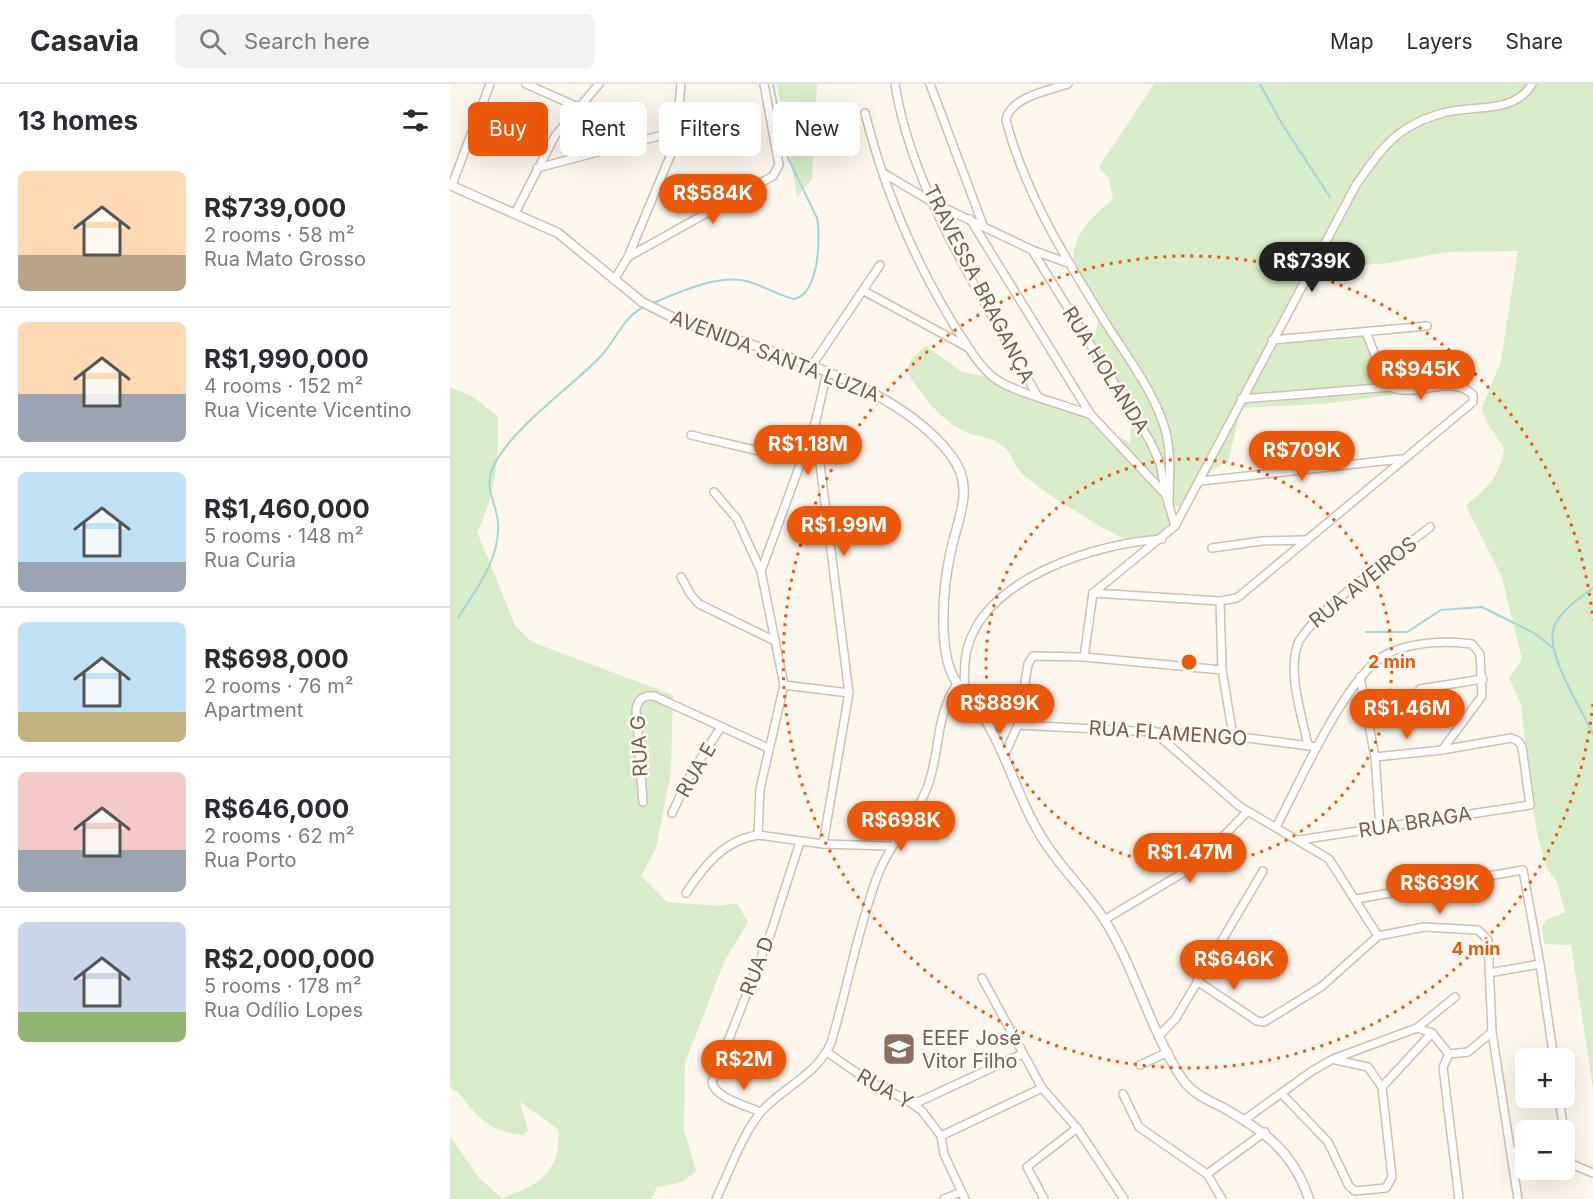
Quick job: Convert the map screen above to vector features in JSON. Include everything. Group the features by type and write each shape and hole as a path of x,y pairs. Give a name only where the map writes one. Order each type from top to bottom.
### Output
{"street":[{"path":"451,185 490,84"},
{"path":"526,84 567,102"},
{"path":"583,102 599,84"},
{"path":"680,102 681,84"},
{"path":"628,257 773,176 779,165 764,84"},
{"name":"TRAVESSA BRAGANÇA","path":"896,84 902,117 932,202 1037,395 1091,415"},
{"path":"930,84 983,225"},
{"path":"1068,84 1034,95 1019,103 1007,114 1017,153 1068,263 1134,368 1160,417 1168,444 1168,499 1174,526"},
{"path":"1084,657 1093,593 1099,585 1162,539 1174,526 1201,481 1241,399 1356,185 1381,151 1409,127 1426,119 1444,112 1493,106 1516,100 1532,84"},
{"path":"865,113 905,229 931,289 969,348 988,372 1001,382 1037,395"},
{"path":"515,213 537,168 560,130"},
{"path":"537,168 659,136"},
{"path":"614,280 628,257 671,156"},
{"path":"885,174 932,202 1032,250 1068,263"},
{"name":"AVENIDA SANTA LUZIA","path":"451,185 558,233 646,305 676,319 869,390 912,417 946,449 958,466 964,485 964,507 949,557 945,599 946,655 957,684 981,713 1004,756 1014,786 1034,825 1104,920 1159,1036 1190,1088 1265,1132 1296,1168 1309,1199"},
{"path":"970,219 1091,415 1168,499"},
{"name":"RUA HOLANDA","path":"1032,250 1150,441 1164,479 1168,499"},
{"path":"811,367 880,265"},
{"path":"864,291 969,348"},
{"path":"1272,340 1427,326"},
{"path":"1366,332 1384,378 1391,387"},
{"path":"761,571 815,424 827,373"},
{"path":"1093,593 1220,602 1231,600 1244,593 1401,459 1471,405 1474,398 1466,389 1454,386 1406,390 1391,387 1241,399"},
{"path":"815,424 849,693 823,844"},
{"path":"691,435 801,461"},
{"path":"1201,481 1401,459"},
{"path":"714,492 737,519 761,571 784,685 760,789 758,835"},
{"name":"RUA AVEIROS","path":"1308,746 1295,676 1295,659 1301,638 1320,615 1430,527"},
{"path":"964,692 965,656 972,634 985,613 1006,592 1022,582 1099,550 1133,541 1162,539"},
{"path":"1212,548 1262,541 1305,540"},
{"path":"681,577 691,596 699,604 775,641"},
{"path":"1220,602 1222,670 1233,736"},
{"path":"1276,827 1317,747 1360,677 1373,664 1393,651 1425,645 1466,643 1476,645 1480,654 1483,679 1482,696 1442,750 1375,758"},
{"path":"1004,756 1018,725 1031,657 1036,655 1084,657 1222,670"},
{"path":"1360,677 1375,758 1380,828"},
{"path":"1420,689 1483,679"},
{"path":"716,1199 753,1123 761,1112 803,1078 827,1052 876,880 890,846 917,809 927,787 938,730 948,698 957,684"},
{"path":"784,685 849,693"},
{"name":"RUA E","path":"647,695 654,696 768,748"},
{"name":"RUA G","path":"643,802 636,711 638,701 647,695"},
{"name":"RUA FLAMENGO","path":"1018,725 1152,730 1233,736 1317,747"},
{"name":"RUA E","path":"672,813 692,772 721,727"},
{"path":"1152,730 1247,812 1299,840 1335,865 1378,936"},
{"name":"RUA BRAGA","path":"1299,840 1530,805 1522,747 1518,741 1511,738 1442,750"},
{"path":"1104,920 1193,867 1247,812"},
{"path":"686,893 699,873 727,846 737,840 758,835 823,844 890,846"},
{"name":"RUA D","path":"761,1112 714,1089 712,1082 771,932 800,842"},
{"path":"1356,898 1523,870 1552,1048"},
{"path":"1159,1036 1176,1018 1263,871"},
{"path":"1197,981 1257,1021 1264,1022 1321,987 1378,936 1424,927 1478,930 1488,940 1492,1032 1518,1199"},
{"path":"1489,973 1540,964"},
{"path":"982,978 1042,1088 1077,1128 1124,1199"},
{"path":"1244,1120 1312,1071 1334,1059 1417,1028 1455,997"},
{"path":"1417,1028 1432,1033 1449,1054"},
{"path":"1449,1054 1468,1052 1492,1032"},
{"path":"1382,1087 1432,1033"},
{"name":"RUA Y","path":"827,1052 870,1082 914,1104 930,1120 941,1136 944,1154 963,1196"},
{"path":"1140,1065 1168,1052"},
{"path":"914,1104 1023,1054"},
{"path":"1449,1054 1442,1074 1459,1199"},
{"path":"1281,1094 1328,1142 1349,1186 1354,1191 1386,1188 1392,1177 1382,1087 1368,1067 1352,1061 1334,1059"},
{"path":"941,1136 1042,1088"},
{"path":"1123,1094 1139,1127 1207,1174 1222,1199"},
{"path":"1044,1199 1031,1179 1027,1167 1077,1128"},
{"path":"1207,1174 1265,1132"},
{"path":"1575,1166 1593,1173"},
{"path":"944,1199 963,1196"}],"green space":[{"path":"777,84 817,84 816,102 780,102"},
{"path":"1154,84 1593,84 1593,1088 1571,945 1544,944 1542,928 1546,920 1565,912 1557,882 1546,867 1538,837 1530,791 1521,704 1509,678 1522,659 1502,577 1466,506 1496,475 1502,458 1504,448 1486,421 1482,408 1501,361 1518,251 1446,252 1389,263 1350,266 1312,248 1278,343 1369,328 1379,352 1401,390 1392,395 1324,404 1241,408 1228,462 1210,473 1190,500 1173,507 1172,523 1168,527 1155,537 1144,541 1132,541 1109,531 1039,487 1019,470 1008,451 1001,445 950,423 926,399 906,371 912,358 926,346 962,372 1004,380 1030,393 1046,397 1130,443 1131,430 1127,412 1094,365 1091,350 1097,317 1080,284 1073,258 1079,236 1094,217 1113,199 1109,179 1099,167"},
{"path":"790,156 813,156 812,179 797,197"},
{"path":"450,387 473,397 498,416 495,476 488,504 477,532 516,627 532,642 673,695 671,771 656,848 641,876 667,902 719,906 737,903 748,922 724,962 685,1063 684,1130 696,1171 683,1182 657,1187 651,1199 450,1199 450,1136 479,1178 502,1198 527,1188 545,1175 556,1157 559,1130 520,1102 528,1130 523,1135 500,1130 481,1119 459,1093 450,1087"}],"waterway":[{"path":"651,304 697,286 723,280 746,281 794,299 802,295 809,287 818,251 817,218 788,158 773,84"},
{"path":"1260,84 1282,124 1330,197"},
{"path":"458,618 486,573 495,549 498,523 489,484 492,470 500,455 525,425 601,356 632,315 646,306"},
{"path":"1593,588 1561,615 1554,627 1552,638 1559,666 1593,734"},
{"path":"1366,632 1407,632 1441,610 1482,607 1534,633 1553,648"}],"place":[{"name":"EEEF José Vitor Filho","path":"899,1049"}]}
